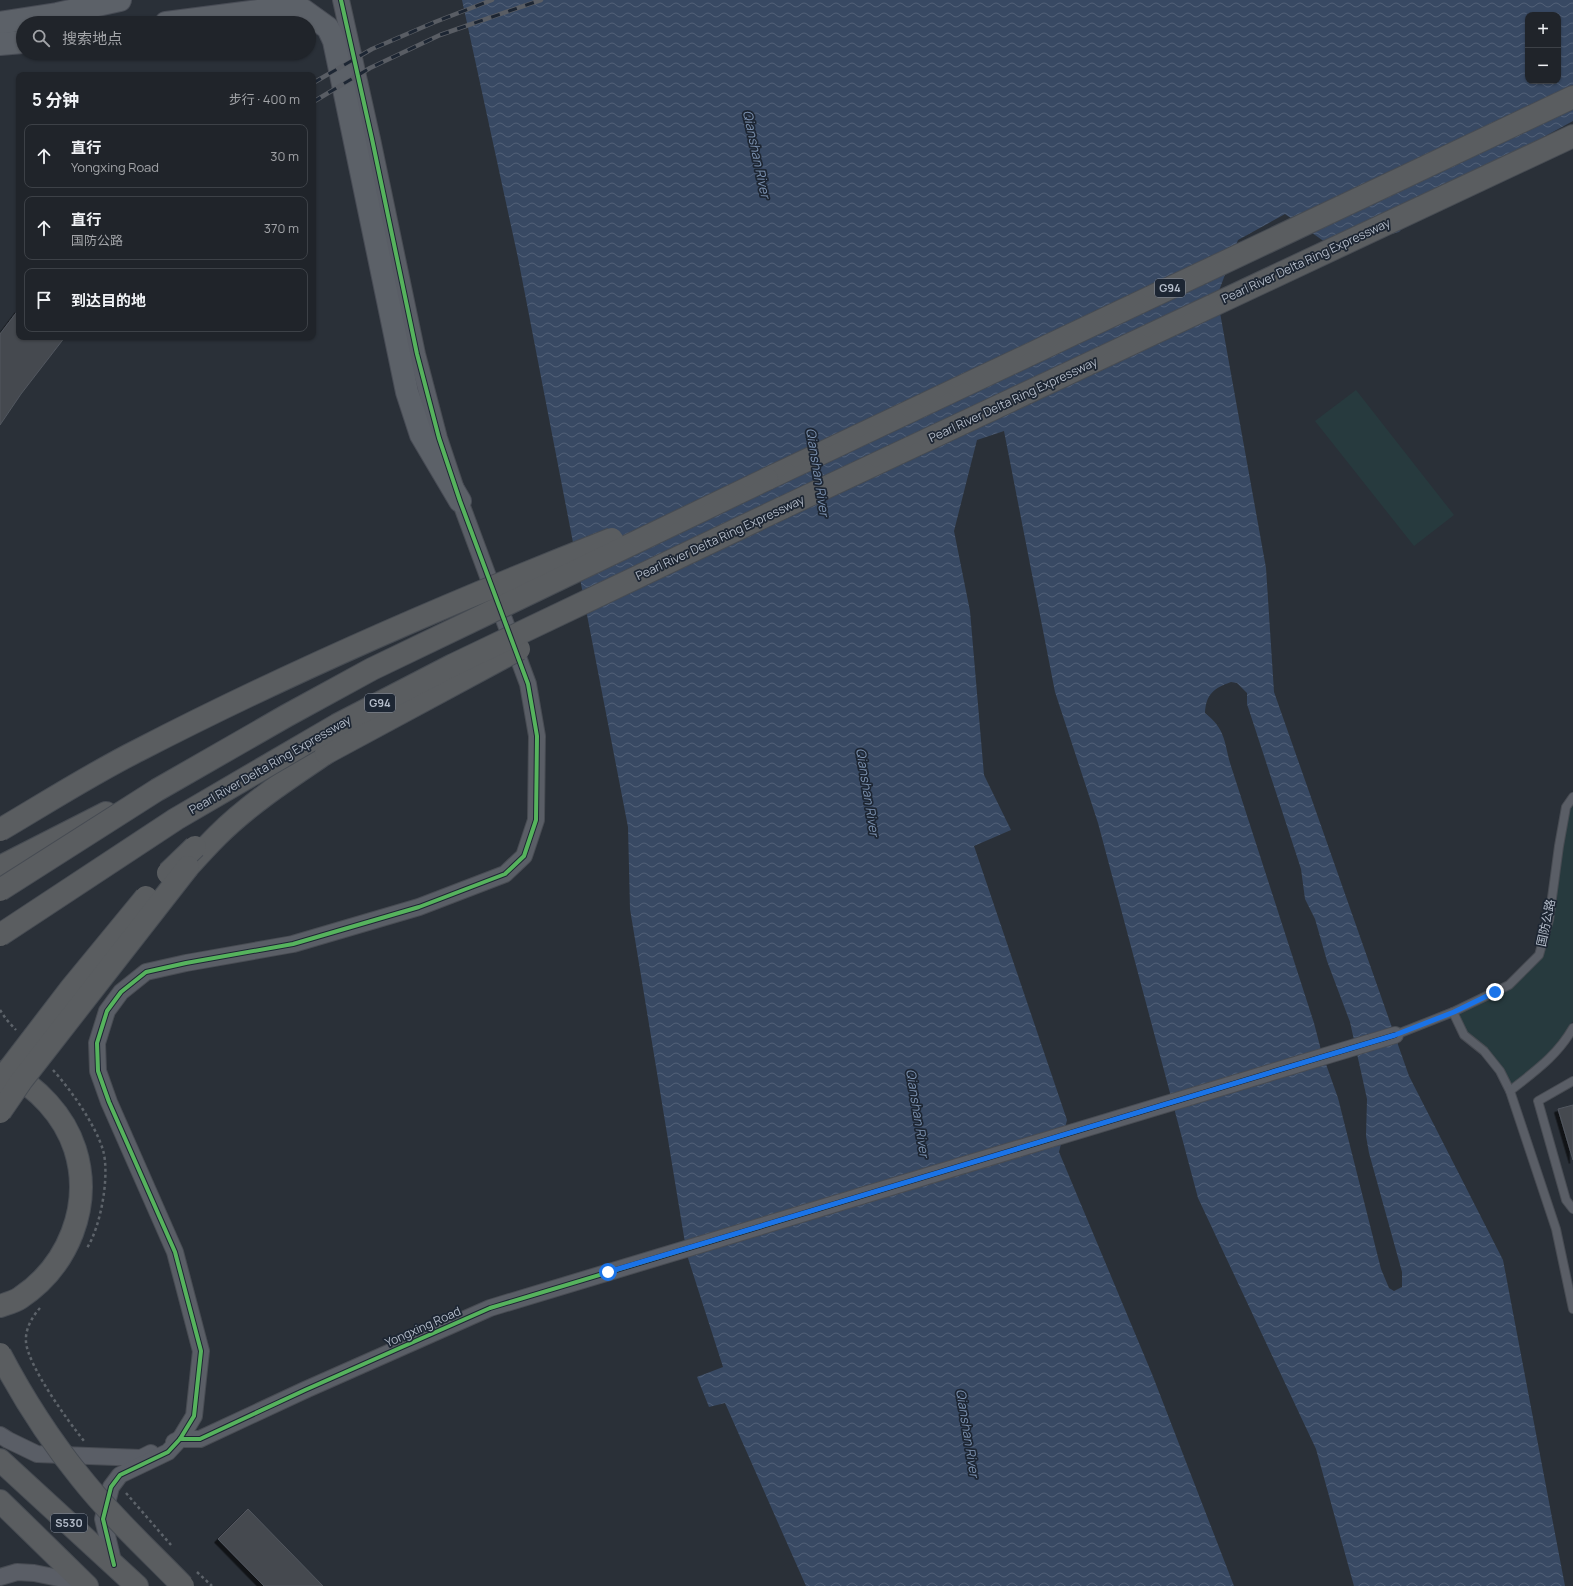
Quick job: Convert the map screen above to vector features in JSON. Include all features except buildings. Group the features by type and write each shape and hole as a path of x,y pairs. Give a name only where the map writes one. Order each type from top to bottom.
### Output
{"highway":[{"name":"G94","path":"0,890 157,790 286,716 372,669 767,479 1573,97"},
{"name":"Pearl River Delta Ring Expressway","path":"0,935 176,819 337,725 453,665 782,508 1573,136"},
{"path":"0,830 138,751 317,663 533,570 767,479"},
{"path":"0,1081 151,891 218,824 253,796 326,753 782,508"},
{"path":"0,1112 22,1080 188,867 218,835 255,804 293,775 326,753"},
{"path":"0,867 219,754"},
{"path":"0,1068 31,1087 44,1099 58,1116 75,1149 80,1187 77,1220 71,1237 60,1258 34,1287 18,1299 0,1306"},
{"path":"0,1354 36,1416 81,1478 102,1502 190,1578"},
{"name":"S530","path":"0,1460 137,1586"},
{"name":"S530","path":"0,1501 85,1584"}],"main road":[{"path":"44,16 120,0"},
{"path":"219,16 280,8 303,10 311,16"},
{"path":"316,19 328,28 334,40 407,392 421,435 460,501"},
{"path":"0,23 16,20"},
{"path":"0,44 16,43"}],"street":[{"path":"114,1565 103,1519 111,1487 120,1475 168,1452 180,1439 194,1416 201,1351 175,1252 109,1102 98,1071 97,1043 107,1011 121,992 146,972 186,963 293,944 419,907 505,874 524,856 536,820 537,736 528,684 460,501 439,438 417,354 341,0"},
{"name":"国防公路","path":"682,1250 1395,1035"},
{"name":"Yongxing Road","path":"180,1439 200,1439 305,1390 490,1308 682,1250"},
{"path":"0,1435 37,1454 141,1458 180,1439"},
{"path":"0,1577 17,1572 34,1573 85,1584"}],"lane":[{"name":"国防公路","path":"1395,1035 1454,1012 1509,985 1539,955 1549,920 1558,846 1566,808 1573,798"},
{"path":"1454,1012 1464,1035 1484,1051 1500,1071 1510,1091 1556,1229 1573,1309"},
{"path":"1510,1091 1548,1062 1573,1028"},
{"path":"1573,1081 1538,1101 1566,1200 1573,1209"}],"path":[{"path":"0,1010 16,1031"},
{"path":"49,1066 59,1077 89,1120 103,1151 104,1191 101,1212 92,1241 83,1254"},
{"path":"41,1306 28,1324 26,1341 30,1356 69,1423 89,1446"},
{"path":"123,1488 176,1551"},
{"path":"190,1578 212,1586"}],"green space":[{"path":"1356,390 1454,515 1414,546 1315,421"},
{"path":"1573,800 1573,1021 1553,1049 1511,1087 1467,1034 1457,1013 1511,987 1541,956 1567,809"}],"water":[{"name":"Qianshan River","path":"462,0 1573,0 1573,121 1538,140 1440,188 1399,232 1335,249 1285,214 1238,240 1217,296 1266,568 1274,692 1409,1076 1503,1260 1565,1586 1354,1586 1316,1449 1198,1198 1098,823 1055,692 1004,431 977,440 954,531 970,611 984,775 1011,830 974,846 1067,1120 1059,1152 1152,1374 1234,1586 806,1586 725,1403 709,1407 697,1377 723,1367 687,1255 630,909 628,827 518,258","holes":["1231,682 1237,683 1247,693 1247,704 1301,869 1305,899 1315,919 1327,961 1350,1022 1367,1099 1366,1136 1369,1153 1402,1272 1402,1287 1394,1291 1389,1288 1381,1269 1338,1098 1321,1050 1314,1023 1230,763 1225,741 1216,724 1205,713 1209,696 1216,689"]}],"railway":[{"path":"316,81 372,49 492,0"},
{"path":"316,100 370,68 440,35 541,0"}],"cycle path":[{"path":"114,1565 103,1519 111,1487 120,1475 168,1452 180,1439 194,1416 201,1351 175,1252 109,1102 98,1071 97,1043 107,1011 121,992 146,972 186,963 293,944 419,907 505,874 524,856 536,820 537,736 528,684 460,501 439,438 417,354 341,0"},
{"path":"180,1439 200,1439 305,1390 490,1308 1395,1035"}],"route":[{"path":"608,1272 1395,1035 1454,1012 1495,992"}]}
